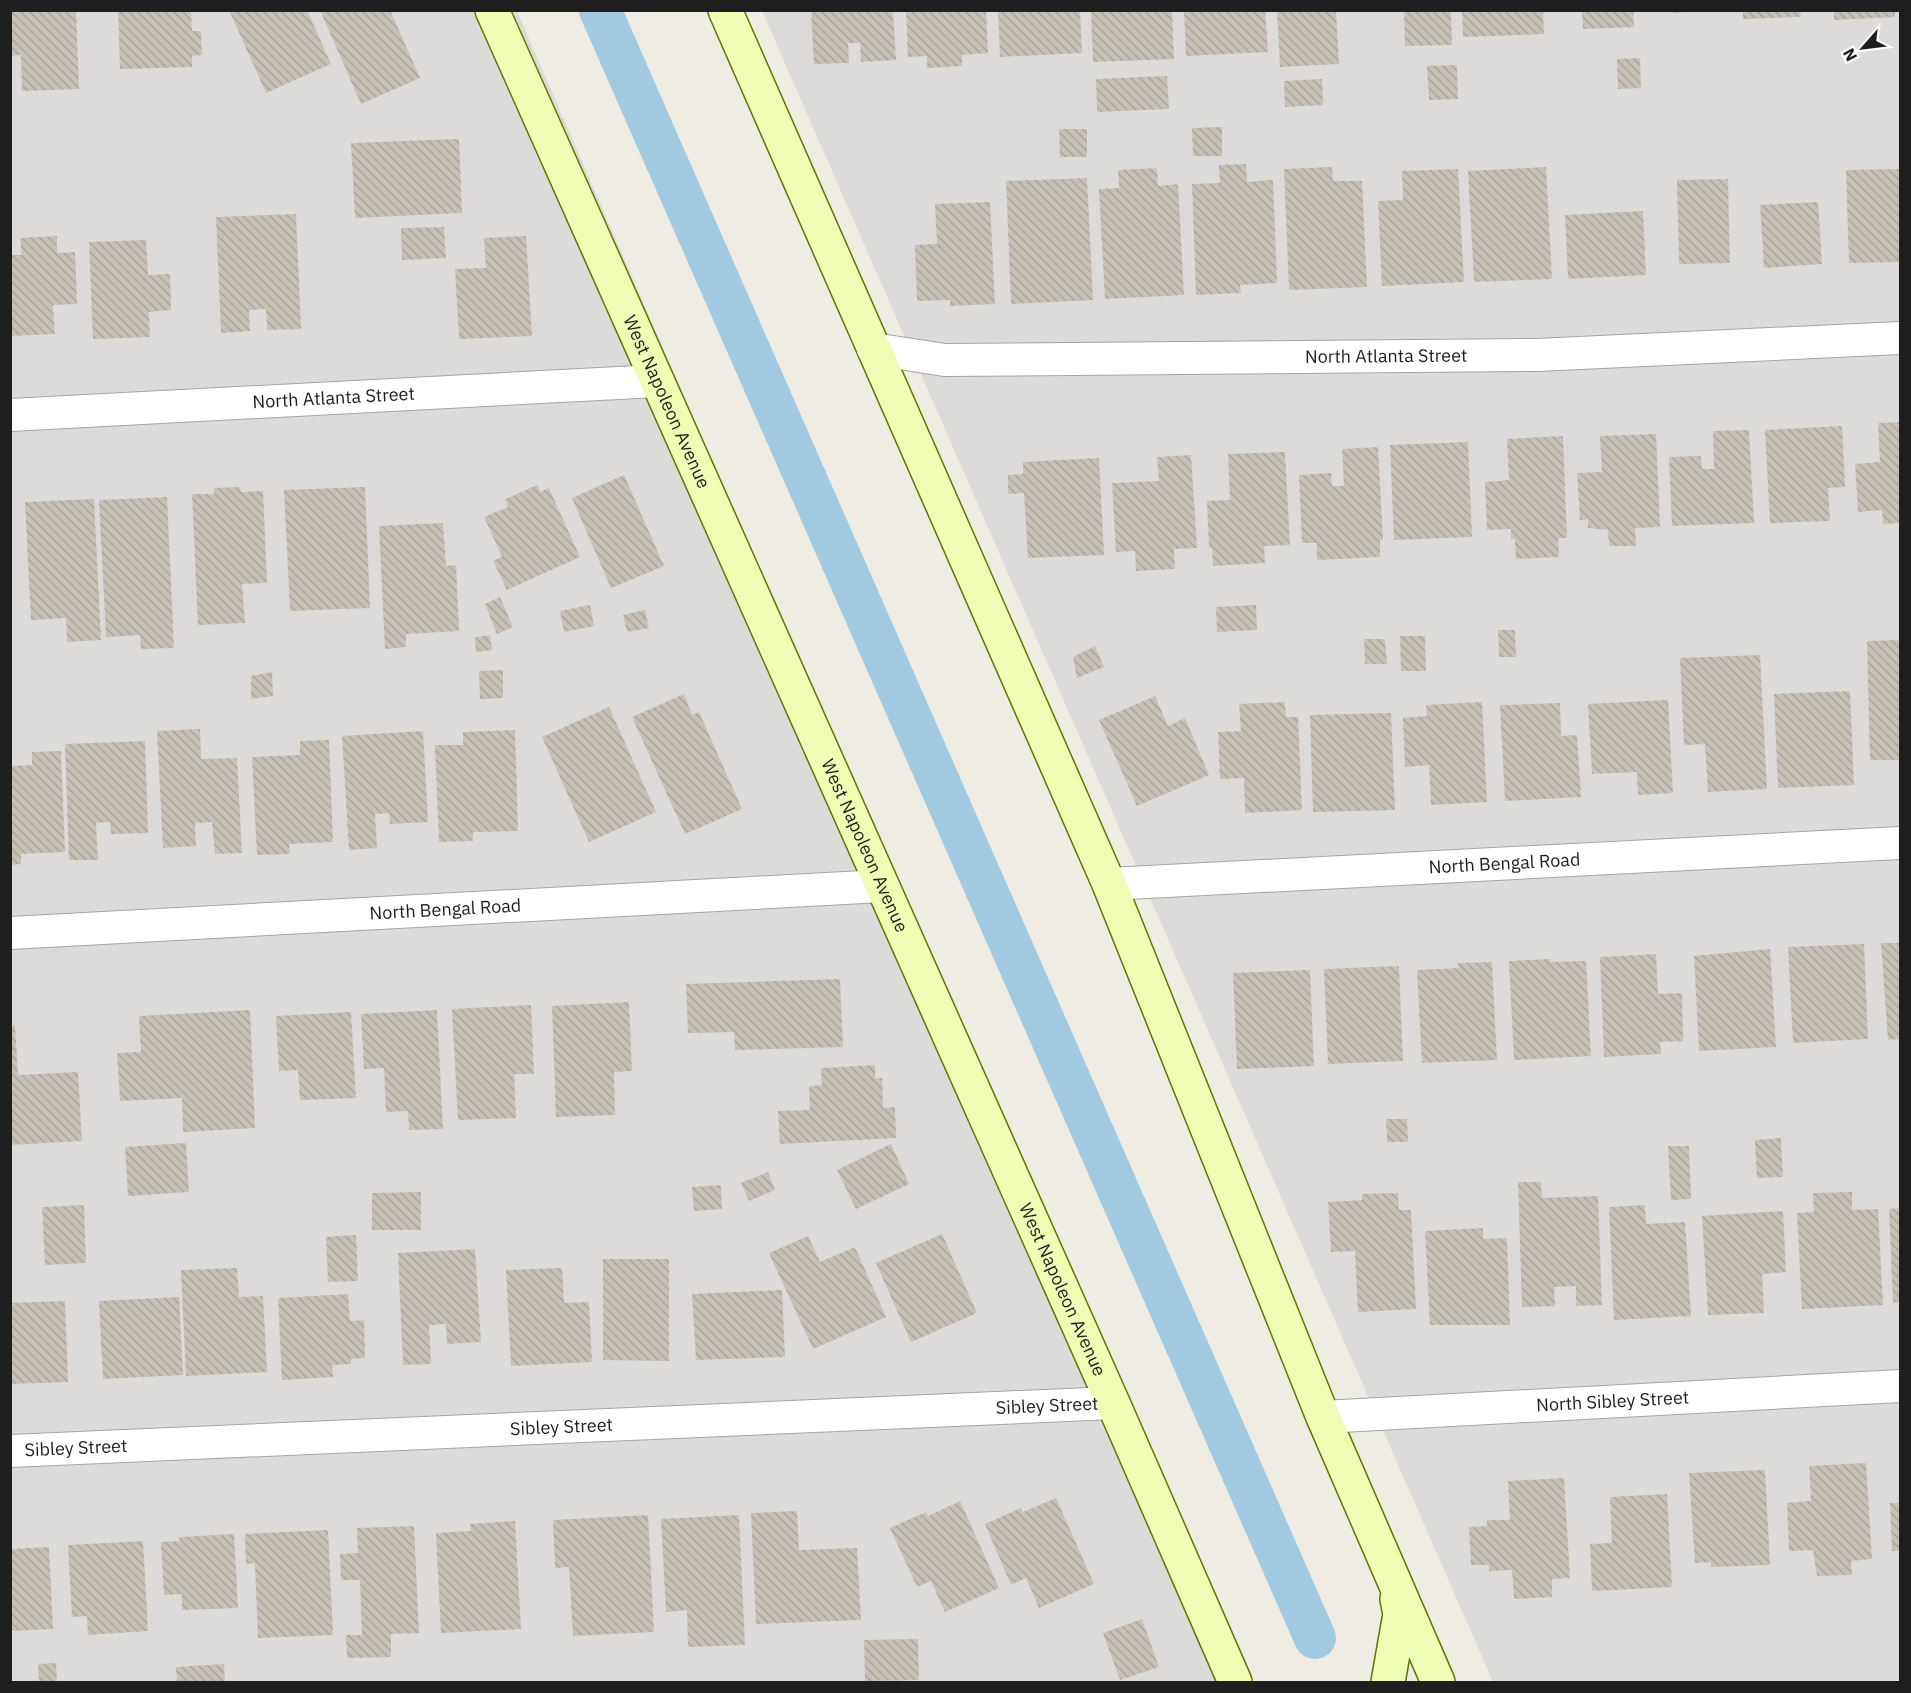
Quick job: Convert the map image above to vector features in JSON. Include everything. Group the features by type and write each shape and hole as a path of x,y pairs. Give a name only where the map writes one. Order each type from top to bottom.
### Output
{"main road":[{"name":"West Napoleon Avenue","path":"492,10 1236,1676"},
{"path":"725,10 1109,884 1323,1417 1438,1683"},
{"path":"1388,1683 1400,1614 1394,1581"}],"street":[{"name":"North Atlanta Street","path":"873,349 945,360 1502,355 1900,338"},
{"name":"North Atlanta Street","path":"10,415 657,381"},
{"name":"North Bengal Road","path":"1109,884 1900,843"},
{"name":"North Bengal Road","path":"10,933 882,886"},
{"name":"North Sibley Street","path":"1323,1417 1900,1386"},
{"name":"Sibley Street","path":"10,1451 1113,1403"}],"shaded area":[{"path":"11,11 517,11 1241,1682 11,1682"},
{"path":"762,11 1900,11 1900,1682 1493,1682"}],"building":[{"path":"10,10 76,10 79,89 22,91 21,55 10,56"},
{"path":"118,10 191,10 192,31 201,31 202,55 192,56 192,67 120,69"},
{"path":"229,10 307,10 331,64 266,93"},
{"path":"320,10 390,10 420,78 361,104"},
{"path":"811,10 893,10 896,60 861,62 860,43 848,43 849,63 814,64"},
{"path":"906,10 986,10 988,53 962,55 962,66 927,68 927,56 908,57"},
{"path":"998,10 1080,10 1082,53 1000,57"},
{"path":"1091,10 1172,10 1174,59 1093,62"},
{"path":"1184,10 1265,10 1268,52 1186,56"},
{"path":"1277,10 1336,10 1339,64 1280,67"},
{"path":"1404,10 1451,10 1452,45 1405,46"},
{"path":"1462,10 1543,10 1544,34 1463,37"},
{"path":"1582,10 1633,10 1634,27 1583,29"},
{"path":"1673,10 1689,10 1689,12 1673,13"},
{"path":"1743,10 1800,10 1801,17 1743,19"},
{"path":"1834,10 1895,10 1895,17 1834,20"},
{"path":"1640,58 1641,88 1618,89 1617,59"},
{"path":"1457,65 1458,99 1429,100 1427,66"},
{"path":"1167,76 1169,109 1097,112 1096,79"},
{"path":"1322,79 1323,105 1285,107 1284,81"},
{"path":"1222,127 1222,156 1193,156 1192,128"},
{"path":"1059,129 1087,129 1087,157 1060,157"},
{"path":"459,139 462,213 355,218 351,143"},
{"path":"1246,164 1247,182 1273,180 1277,283 1240,285 1241,293 1196,295 1192,184 1220,183 1219,165"},
{"path":"1332,167 1333,181 1362,181 1367,287 1289,290 1284,169"},
{"path":"1546,167 1552,279 1474,282 1468,171"},
{"path":"1157,168 1158,186 1178,184 1184,295 1105,299 1099,189 1119,188 1118,170"},
{"path":"1458,169 1464,282 1382,286 1378,201 1403,200 1402,171"},
{"path":"1900,169 1900,262 1849,263 1846,170"},
{"path":"1087,178 1093,300 1011,304 1006,181"},
{"path":"1728,179 1730,263 1679,264 1677,180"},
{"path":"990,202 995,304 950,306 950,300 917,301 915,245 937,244 935,204"},
{"path":"1818,202 1822,264 1764,268 1760,205"},
{"path":"1643,211 1646,275 1568,279 1565,215"},
{"path":"296,214 301,329 267,330 266,309 249,310 250,331 221,333 216,217"},
{"path":"444,227 446,258 402,260 401,228"},
{"path":"57,236 57,253 75,252 77,304 53,305 55,334 10,336 10,255 22,255 20,238"},
{"path":"526,236 532,336 459,339 455,269 486,268 484,238"},
{"path":"146,240 148,275 170,274 171,310 149,312 150,337 93,339 89,242"},
{"path":"1900,422 1900,523 1883,524 1882,510 1858,512 1855,464 1880,462 1878,423"},
{"path":"1842,426 1845,487 1828,488 1830,521 1770,523 1765,430"},
{"path":"1749,430 1754,523 1672,526 1669,457 1701,456 1702,469 1714,469 1713,431"},
{"path":"1656,434 1660,527 1635,528 1636,546 1609,546 1608,530 1588,528 1588,519 1580,520 1577,473 1602,472 1600,436"},
{"path":"1563,436 1567,538 1558,538 1559,557 1516,559 1515,539 1511,539 1511,529 1487,530 1485,482 1509,480 1507,439"},
{"path":"1468,442 1472,537 1394,540 1390,445"},
{"path":"1378,447 1383,540 1380,540 1380,557 1317,560 1317,543 1302,543 1299,475 1331,473 1332,486 1344,486 1342,449"},
{"path":"1285,452 1290,545 1264,546 1265,563 1213,566 1212,548 1209,548 1207,501 1230,500 1228,454"},
{"path":"1191,455 1197,548 1174,549 1175,569 1136,571 1135,551 1116,552 1112,483 1159,481 1157,457"},
{"path":"1099,458 1104,555 1028,558 1024,493 1008,494 1008,475 1023,474 1023,462"},
{"path":"624,475 664,566 611,588 572,498"},
{"path":"537,485 540,492 549,488 580,557 507,590 493,561 502,557 484,517 508,507 505,499"},
{"path":"240,487 241,492 263,491 267,583 242,584 245,623 198,625 192,494 214,494 214,488"},
{"path":"365,487 370,608 290,611 284,490"},
{"path":"167,497 174,648 141,649 140,635 106,637 99,500"},
{"path":"94,499 101,640 67,642 66,618 31,620 25,502"},
{"path":"443,523 446,566 456,565 459,631 406,634 406,647 385,649 379,526"},
{"path":"500,597 513,627 497,634 485,604"},
{"path":"590,605 594,626 564,632 560,611"},
{"path":"1256,605 1257,630 1217,632 1216,607"},
{"path":"645,610 649,628 627,632 623,615"},
{"path":"1498,630 1515,630 1516,657 1499,657"},
{"path":"490,635 492,650 476,652 475,637"},
{"path":"1400,636 1425,636 1426,671 1401,671"},
{"path":"1364,639 1385,639 1387,664 1365,664"},
{"path":"1900,640 1900,760 1870,760 1867,641"},
{"path":"1095,646 1104,667 1077,678 1073,657"},
{"path":"1760,655 1767,789 1708,792 1705,744 1684,745 1680,658"},
{"path":"503,670 503,698 480,699 479,671"},
{"path":"272,672 273,696 251,699 251,676"},
{"path":"1850,691 1854,785 1778,788 1774,694"},
{"path":"684,694 692,715 699,712 742,809 685,834 632,717"},
{"path":"1155,696 1168,726 1185,718 1209,775 1137,806 1099,720"},
{"path":"1668,700 1673,793 1638,795 1637,772 1592,774 1588,704"},
{"path":"1285,702 1286,717 1298,717 1302,810 1245,813 1244,778 1220,779 1218,732 1241,731 1239,704"},
{"path":"1482,702 1487,802 1431,805 1429,765 1405,767 1403,718 1427,716 1426,705"},
{"path":"1560,703 1561,736 1577,735 1581,797 1505,801 1500,705"},
{"path":"609,707 656,812 589,842 542,737"},
{"path":"1391,713 1395,810 1313,812 1310,715"},
{"path":"200,729 201,759 237,758 242,853 215,854 212,822 195,823 196,846 163,848 157,731"},
{"path":"515,730 518,831 473,832 473,841 439,842 435,745 463,745 463,732"},
{"path":"423,731 428,822 390,824 389,813 375,814 377,848 349,850 342,736"},
{"path":"329,740 333,842 289,844 290,854 257,855 252,757 300,755 300,741"},
{"path":"145,741 148,833 111,834 110,822 96,823 98,860 69,860 65,744"},
{"path":"61,751 65,852 21,854 21,864 10,865 10,766 32,765 32,752"},
{"path":"1881,943 1900,943 1900,1039 1888,1040"},
{"path":"1864,944 1868,1039 1793,1043 1788,947"},
{"path":"1770,949 1776,1047 1699,1051 1694,956"},
{"path":"1656,954 1658,994 1682,993 1683,1041 1660,1042 1661,1054 1604,1057 1600,957"},
{"path":"1550,959 1550,962 1586,961 1591,1056 1514,1060 1509,961"},
{"path":"1492,962 1497,1060 1422,1063 1417,970 1459,968 1458,963"},
{"path":"1399,966 1403,1061 1328,1064 1324,969"},
{"path":"1310,970 1314,1066 1237,1069 1233,973"},
{"path":"840,979 843,1047 735,1050 734,1032 688,1033 686,984"},
{"path":"629,1002 632,1071 614,1072 615,1115 556,1117 552,1006"},
{"path":"531,1005 534,1074 514,1074 516,1118 458,1120 452,1009"},
{"path":"250,1010 255,1128 183,1132 182,1098 120,1101 117,1053 141,1052 139,1016"},
{"path":"437,1010 443,1129 409,1130 408,1111 386,1112 384,1068 364,1069 361,1014"},
{"path":"351,1012 356,1098 300,1100 298,1070 279,1071 276,1016"},
{"path":"15,1025 18,1075 78,1072 82,1141 10,1145 10,1026"},
{"path":"875,1065 875,1079 882,1078 883,1108 895,1107 896,1138 780,1144 778,1111 810,1110 809,1086 822,1085 821,1068"},
{"path":"1386,1119 1407,1119 1408,1142 1387,1142"},
{"path":"1781,1138 1783,1177 1757,1178 1755,1140"},
{"path":"186,1143 189,1192 128,1196 125,1147"},
{"path":"891,1144 909,1184 856,1209 837,1170"},
{"path":"1668,1146 1689,1146 1691,1199 1671,1200"},
{"path":"768,1172 775,1190 749,1201 741,1183"},
{"path":"1518,1182 1541,1182 1542,1198 1598,1196 1602,1305 1576,1306 1576,1286 1554,1287 1555,1306 1522,1307"},
{"path":"721,1185 722,1209 694,1211 692,1187"},
{"path":"421,1192 421,1230 372,1230 372,1193"},
{"path":"1852,1192 1852,1210 1878,1209 1883,1305 1802,1309 1797,1213 1814,1212 1813,1193"},
{"path":"1398,1193 1399,1210 1411,1210 1416,1309 1358,1312 1355,1251 1331,1252 1328,1202 1362,1200 1362,1194"},
{"path":"84,1205 86,1263 45,1265 42,1207"},
{"path":"1645,1205 1646,1224 1685,1222 1691,1316 1614,1320 1609,1207"},
{"path":"1900,1208 1900,1302 1893,1303 1889,1209"},
{"path":"1783,1211 1786,1272 1762,1274 1764,1313 1708,1315 1702,1216"},
{"path":"1483,1228 1483,1239 1507,1238 1510,1325 1430,1325 1425,1231"},
{"path":"942,1234 977,1313 911,1342 876,1263"},
{"path":"356,1235 358,1281 328,1282 326,1237"},
{"path":"808,1236 820,1262 855,1247 886,1317 813,1349 769,1253"},
{"path":"475,1249 481,1342 447,1344 446,1324 429,1325 431,1364 403,1365 398,1253"},
{"path":"603,1259 669,1259 669,1361 603,1360"},
{"path":"237,1268 239,1297 263,1296 267,1372 186,1376 181,1270"},
{"path":"562,1268 564,1303 589,1302 592,1362 511,1366 506,1270"},
{"path":"782,1290 785,1357 696,1360 692,1294"},
{"path":"348,1294 350,1321 364,1320 365,1358 351,1359 351,1364 332,1365 333,1377 282,1380 278,1298"},
{"path":"179,1297 183,1375 103,1379 99,1301"},
{"path":"65,1301 68,1382 10,1384 10,1303"},
{"path":"1866,1463 1872,1559 1851,1561 1852,1575 1817,1576 1813,1550 1789,1551 1787,1503 1811,1501 1809,1466"},
{"path":"1765,1470 1770,1565 1711,1567 1711,1562 1695,1563 1689,1473"},
{"path":"1564,1478 1570,1578 1552,1579 1552,1597 1514,1599 1512,1570 1489,1571 1489,1565 1471,1565 1469,1527 1487,1526 1487,1520 1510,1520 1508,1481"},
{"path":"1667,1494 1672,1587 1592,1591 1590,1544 1612,1543 1610,1497"},
{"path":"1056,1498 1094,1584 1039,1608 1026,1578 1011,1585 985,1524 1021,1508 1023,1512"},
{"path":"960,1501 999,1588 945,1612 931,1581 917,1587 890,1528 926,1512 928,1516"},
{"path":"1890,1503 1900,1503 1900,1551 1892,1551"},
{"path":"797,1511 799,1550 857,1548 861,1620 756,1624 751,1513"},
{"path":"648,1515 654,1632 573,1636 569,1567 555,1568 553,1520"},
{"path":"739,1515 745,1645 688,1647 687,1610 666,1612 661,1519"},
{"path":"515,1521 521,1629 441,1633 436,1533 471,1531 470,1524"},
{"path":"414,1526 419,1633 391,1634 391,1657 347,1658 346,1635 362,1635 360,1580 341,1580 340,1554 358,1553 357,1528"},
{"path":"328,1530 333,1635 258,1638 255,1563 246,1564 245,1534"},
{"path":"234,1534 238,1608 182,1610 182,1594 164,1595 161,1542 180,1541 179,1537"},
{"path":"143,1541 148,1631 88,1635 87,1616 72,1617 68,1545"},
{"path":"49,1547 53,1629 10,1631 10,1549"},
{"path":"1142,1619 1159,1667 1120,1680 1103,1633"},
{"path":"918,1639 919,1680 865,1681 864,1640"},
{"path":"56,1663 57,1682 39,1682 38,1664"},
{"path":"224,1664 225,1682 177,1682 176,1667"}],"waterway":[{"path":"600,10 1315,1638"}]}
